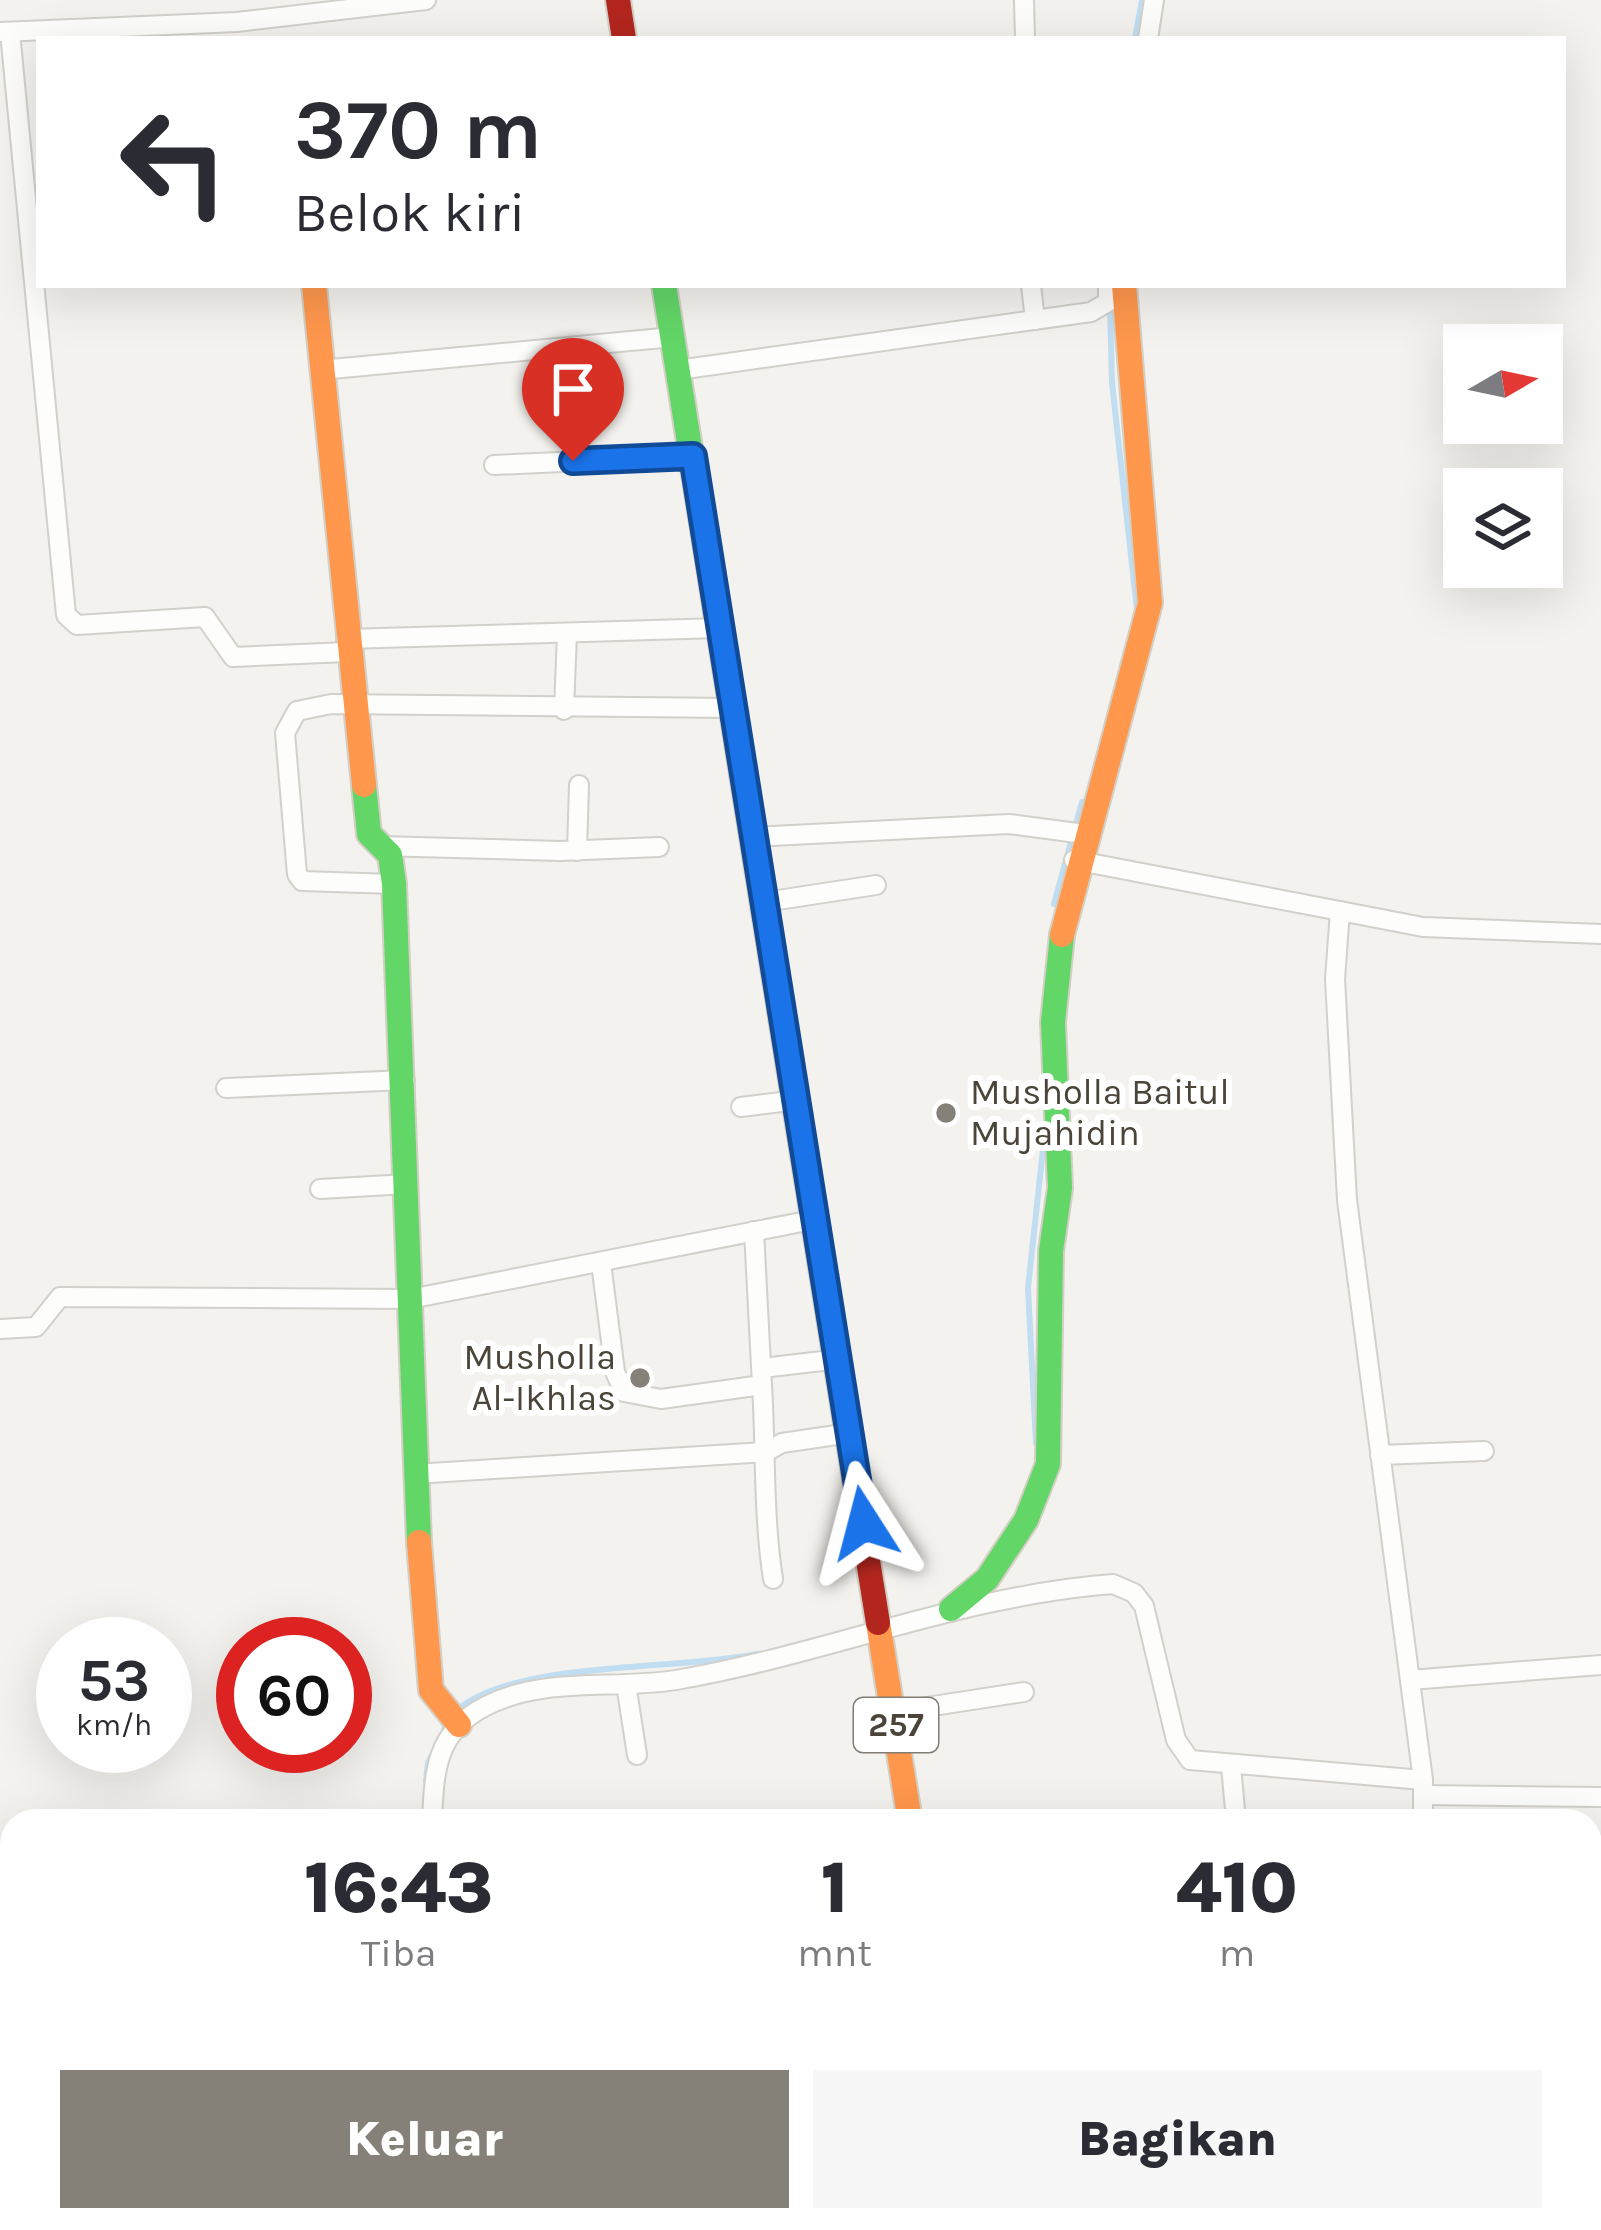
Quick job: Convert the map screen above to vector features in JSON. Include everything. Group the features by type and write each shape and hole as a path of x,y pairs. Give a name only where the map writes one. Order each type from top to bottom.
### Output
{"street":[{"path":"426,0 237,31 5,32 70,622 205,616 232,657 347,645 720,628"},
{"path":"618,0 624,36"},
{"path":"1024,0 1025,36"},
{"path":"1148,36 1154,0"},
{"path":"314,288 352,706 369,834 390,855 394,884 405,1080 414,1474 431,1690 459,1725"},
{"name":"257","path":"665,288 908,1809"},
{"path":"1031,288 1035,320"},
{"path":"678,370 1103,308 1107,288"},
{"path":"951,1610 987,1580 1025,1520 1048,1464 1052,1251 1060,1188 1053,1022 1074,832 1144,636 1150,603 1124,288"},
{"path":"322,370 673,337"},
{"path":"494,464 693,456"},
{"path":"564,710 567,633"},
{"path":"394,884 302,881 295,866 286,773 288,719 305,707 734,708"},
{"path":"577,851 579,785"},
{"path":"754,836 1009,824 1074,832"},
{"path":"379,846 659,848"},
{"path":"1074,860 1423,927 1601,934"},
{"path":"765,902 876,885"},
{"path":"1340,911 1335,979 1346,1177 1424,1809"},
{"path":"226,1088 405,1080"},
{"path":"741,1107 797,1100"},
{"path":"320,1189 407,1184"},
{"path":"0,1329 36,1327 60,1297 410,1299 817,1219"},
{"path":"754,1231 766,1452 763,1513 773,1579"},
{"path":"601,1263 615,1372 624,1392 662,1399 839,1359"},
{"path":"414,1474 766,1452 782,1443 850,1433"},
{"path":"1380,1454 1484,1450"},
{"path":"433,1809 436,1757 459,1725 507,1697 671,1681 880,1625 1113,1584 1134,1593 1144,1606 1182,1751 1190,1760 1521,1798 1601,1797"},
{"path":"1410,1680 1601,1665"},
{"path":"626,1684 637,1755"},
{"path":"894,1712 1024,1692"},
{"path":"1231,1766 1235,1809"},
{"path":"1521,1798 1521,1809"}],"waterway":[{"path":"1136,36 1142,0"},
{"path":"1110,307 1112,383 1137,610"},
{"path":"1054,904 1082,802"},
{"path":"1036,1443 1028,1288 1046,1121"},
{"path":"456,1711 482,1695 555,1675 757,1654"},
{"path":"426,1781 428,1763 448,1722"}],"traffic: fast":[{"path":"664,288 742,774"},
{"path":"364,785 369,834 390,855 394,884 419,1542"},
{"path":"951,1609 987,1579 1026,1520 1048,1464 1051,1251 1060,1188 1053,1022 1062,935"}],"traffic: slow":[{"path":"314,288 364,785"},
{"path":"1062,935 1150,603 1124,288"},
{"path":"419,1542 431,1690 459,1725"},
{"path":"878,1623 908,1809"}],"traffic: jam":[{"path":"618,0 624,36"},
{"path":"742,774 878,1623"}],"place":[{"name":"Musholla Baitul Mujahidin","path":"946,1113"},
{"name":"Musholla Al-Ikhlas","path":"640,1378"}],"route":[{"path":"573,461 693,456 864,1523"}]}
